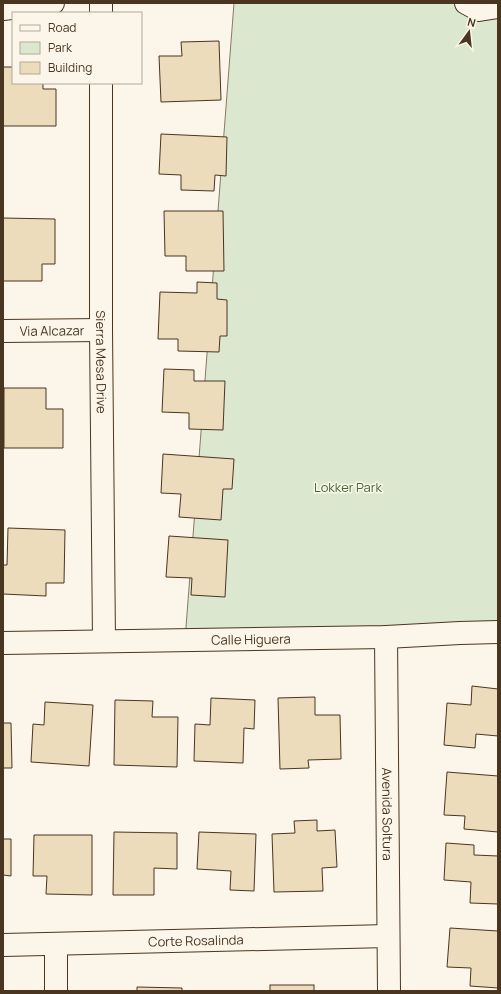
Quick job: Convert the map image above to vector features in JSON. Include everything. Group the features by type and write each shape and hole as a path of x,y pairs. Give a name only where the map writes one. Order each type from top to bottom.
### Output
{"street":[{"path":"3,9 53,3"},
{"path":"466,3 479,10 498,7"},
{"name":"Sierra Mesa Drive","path":"101,84 100,330 104,641"},
{"name":"Via Alcazar","path":"3,331 100,330"},
{"name":"Calle Higuera","path":"3,643 386,637 498,632"},
{"name":"Avenida Soltura","path":"386,637 389,991"},
{"name":"Corte Rosalinda","path":"3,945 388,936"},
{"path":"56,944 56,991"}],"green space":[{"name":"Lokker Park","path":"234,3 466,3 498,7 498,632 185,640"}],"building":[{"path":"219,41 221,100 161,102 159,56 182,56 181,42"},
{"path":"3,67 12,67 12,84 43,84 43,89 56,89 56,126 3,126"},
{"path":"161,134 227,137 226,176 215,175 214,191 181,190 181,175 159,174"},
{"path":"164,211 223,211 224,271 186,271 186,256 165,256"},
{"path":"3,218 55,219 55,264 42,264 42,281 3,281"},
{"path":"197,282 217,283 217,299 227,300 227,336 220,336 219,352 178,351 178,339 158,339 160,292 197,293"},
{"path":"164,369 194,370 194,381 225,381 223,430 189,429 189,413 162,412"},
{"path":"4,388 46,388 46,409 63,409 63,448 4,448"},
{"path":"163,454 234,459 232,489 223,489 221,520 179,517 181,494 161,493"},
{"path":"8,528 65,530 64,583 46,583 46,596 3,594 3,565 7,565"},
{"path":"169,536 228,540 225,597 191,595 192,578 166,577"},
{"path":"472,686 498,689 498,736 476,734 475,748 444,745 447,703 471,705"},
{"path":"315,697 315,715 340,715 341,759 308,760 309,768 280,769 278,698"},
{"path":"211,698 255,700 254,729 244,728 243,763 194,761 195,724 210,725"},
{"path":"115,700 153,701 152,717 178,717 177,767 114,765"},
{"path":"45,702 93,705 89,766 31,762 33,724 44,725"},
{"path":"3,723 11,723 12,768 3,768"},
{"path":"447,772 498,776 498,832 464,829 465,816 444,815"},
{"path":"317,820 317,831 335,830 337,867 322,868 323,891 274,892 272,834 295,833 294,821"},
{"path":"114,832 177,833 177,869 154,868 154,895 113,895"},
{"path":"199,832 256,834 254,891 230,890 231,871 197,869"},
{"path":"34,835 92,835 92,895 46,894 47,876 33,876"},
{"path":"3,839 11,839 11,876 3,875"},
{"path":"446,843 474,845 474,855 498,856 498,904 470,903 471,882 444,880"},
{"path":"450,928 498,931 498,988 470,986 471,968 447,967"},
{"path":"270,985 314,985 314,991 270,991"},
{"path":"137,987 182,988 182,991 137,991"}]}
